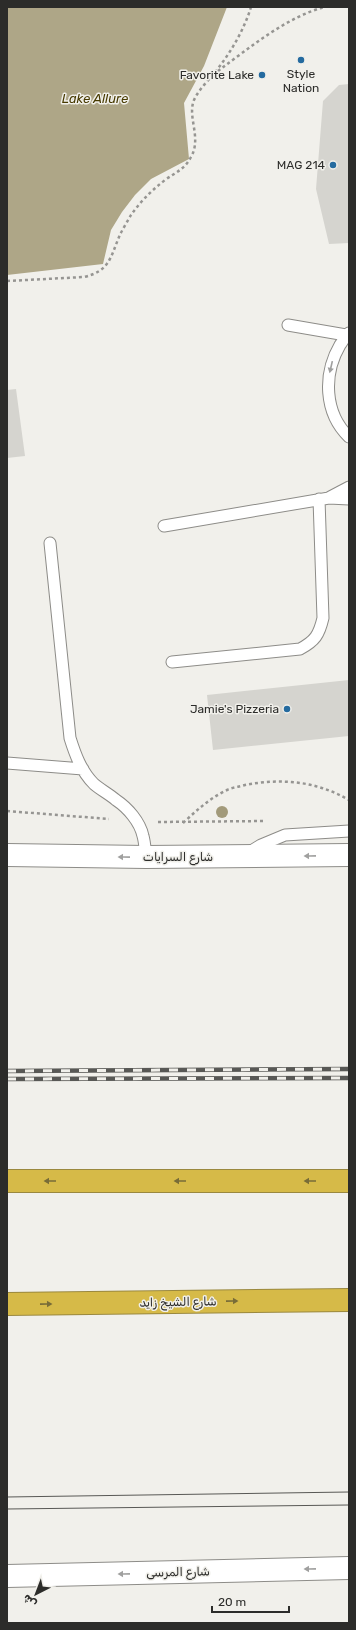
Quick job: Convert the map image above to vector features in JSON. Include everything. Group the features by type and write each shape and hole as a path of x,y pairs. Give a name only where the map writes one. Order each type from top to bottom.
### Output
{"highway":[{"path":"7,1181 349,1180"},
{"name":"شارع الشيخ زايد","path":"7,1304 349,1300"}],"main road":[{"name":"شارع السرايات","path":"7,855 146,857 349,855"},
{"name":"شارع المرسى","path":"7,1576 349,1568"}],"lane":[{"path":"288,325 348,334 333,357 327,382 331,408 343,431 349,437"},
{"path":"324,499 349,487"},
{"path":"172,662 300,649 312,642 320,631 323,618 324,499"},
{"path":"164,526 324,499 349,499"},
{"path":"50,543 70,738 75,754 93,783 128,810 136,821 143,836 146,857"},
{"path":"7,763 83,769"},
{"path":"242,856 261,845 285,835 347,830"}],"path":[{"path":"7,281 84,277 95,274 105,267 112,257 120,235 132,215 147,196 164,180 184,168 192,155 196,142 193,116 194,101 230,53 248,17 251,7"},
{"path":"215,73 261,39 310,11 325,7"},
{"path":"183,823 204,803 229,789 257,783 283,780 313,785 338,794 349,800"},
{"path":"7,811 136,821 183,823 270,821"}],"water":[{"name":"Lake Allure","path":"7,7 227,7 204,66 184,103 189,159 151,179 135,195 111,230 103,264 7,275"}],"building":[{"name":"MAG 214","path":"349,84 349,243 329,244 316,189 323,101 339,85"},
{"path":"16,389 25,456 7,458 7,390"},
{"path":"349,680 349,736 213,750 207,695"}],"tram line":[{"path":"7,1497 349,1492"},
{"path":"7,1509 349,1505"}],"railway":[{"path":"7,1071 349,1069"},
{"path":"7,1079 349,1078"}],"place":[{"name":"Style Nation","path":"301,60"},
{"name":"Favorite Lake","path":"262,75"},
{"name":"MAG 214","path":"333,165"},
{"name":"Jamie's Pizzeria","path":"287,709"}]}
